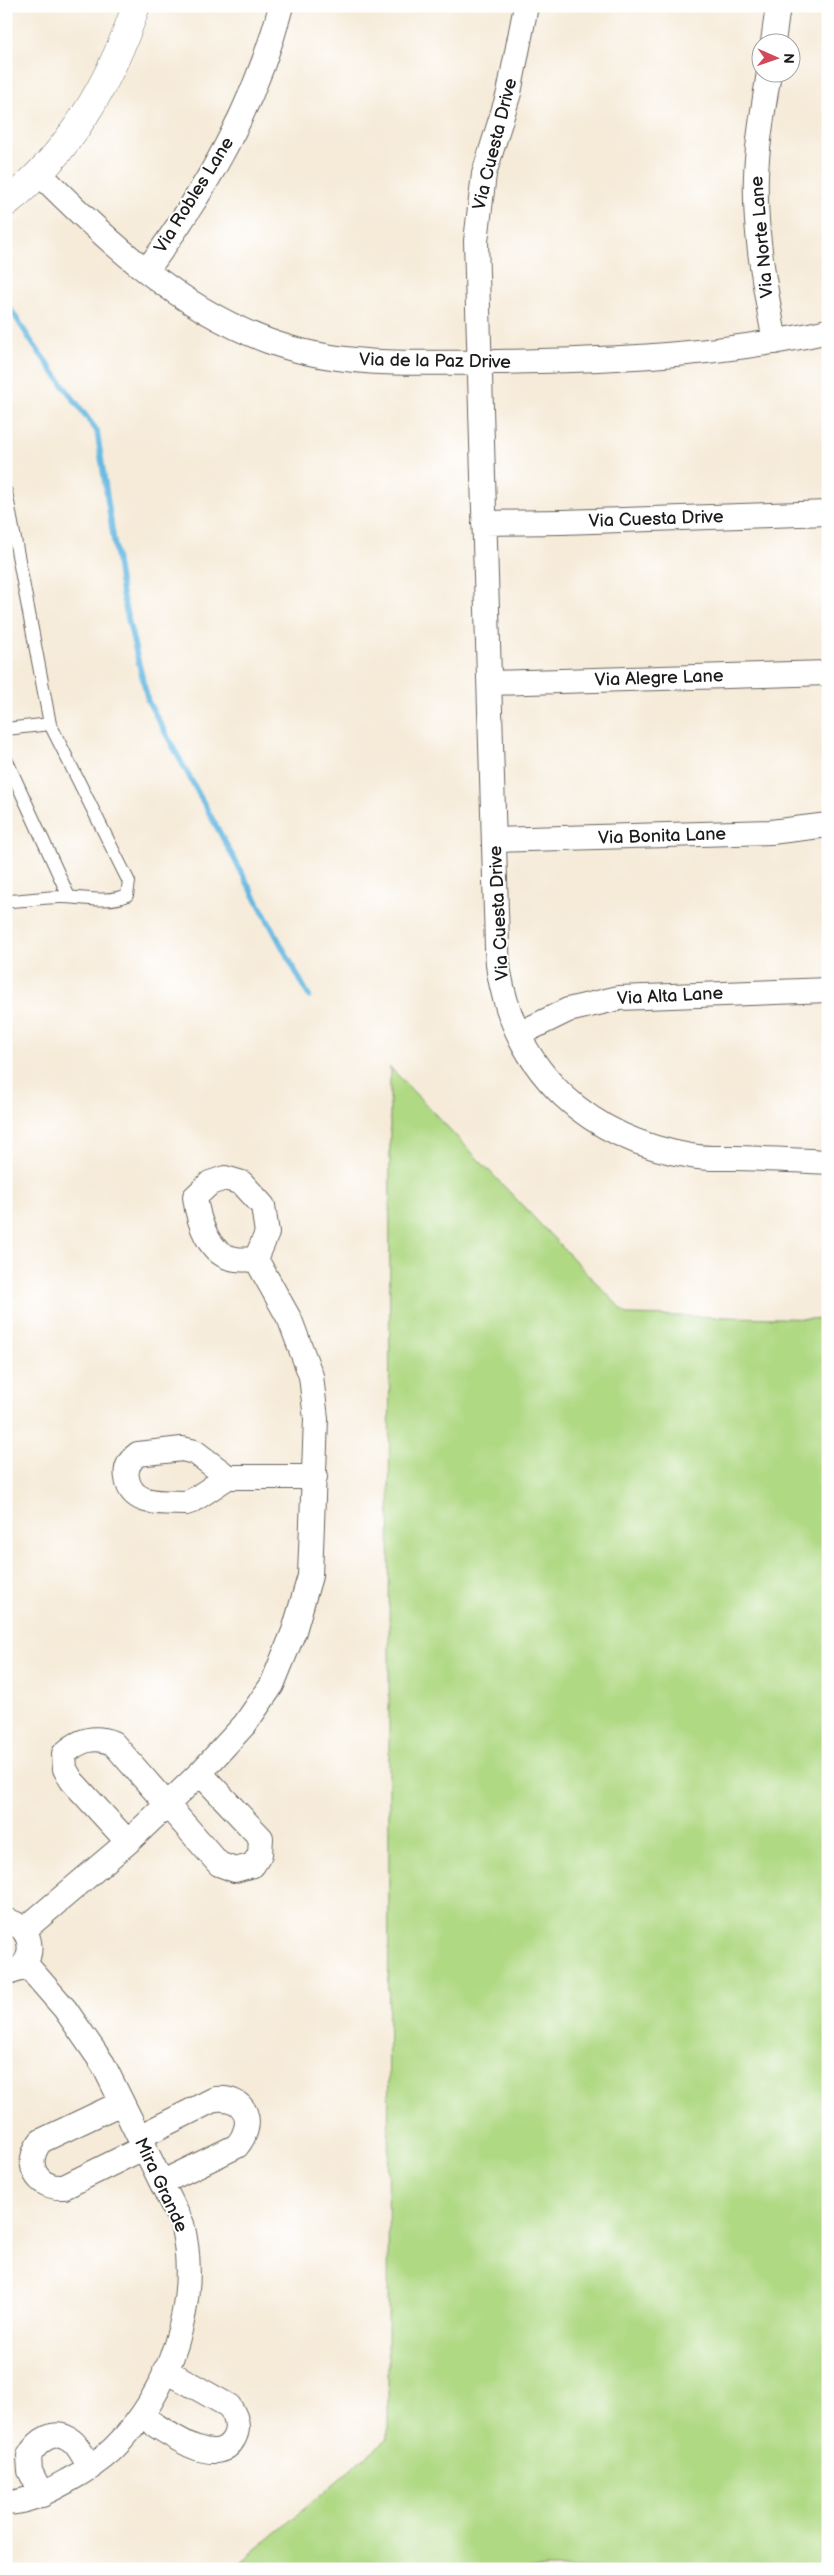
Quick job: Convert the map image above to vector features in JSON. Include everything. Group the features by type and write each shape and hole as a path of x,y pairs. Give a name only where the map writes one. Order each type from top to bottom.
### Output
{"street":[{"path":"6,203 39,173 78,126 98,94 115,60 136,6"},
{"name":"Via Robles Lane","path":"146,270 172,236 219,162 248,102 273,37 281,6"},
{"name":"Via Cuesta Drive","path":"526,6 509,93 484,174 477,218 477,319 480,362 485,594 490,683 499,971 506,1001 533,1062 553,1087 598,1124 624,1138 657,1150 693,1157 828,1162"},
{"path":"774,32 778,6"},
{"name":"Via Norte Lane","path":"767,82 760,126 756,184 759,240 775,342"},
{"name":"Via de la Paz Drive","path":"39,173 94,229 184,300 223,321 287,347 357,361 588,361 670,356 738,349 828,331"},
{"name":"Via Cuesta Drive","path":"484,522 563,522 828,513"},
{"name":"Via Alegre Lane","path":"490,683 828,673"},
{"name":"Via Bonita Lane","path":"495,840 761,832 828,825"},
{"name":"Via Alta Lane","path":"519,1034 568,1010 619,998 828,990"},
{"path":"16,1968 31,1947 15,1925 128,1842 200,1773 245,1724 272,1685 294,1631 310,1576 316,1419 311,1376 290,1320 256,1259"},
{"path":"228,1477 315,1477"},
{"path":"128,1842 72,1781 65,1769 64,1754 76,1743 99,1738 113,1743 219,1864 235,1870 253,1865 260,1854 260,1838 200,1773"},
{"name":"Mira Grande","path":"6,2503 42,2495 90,2468 114,2448 141,2416 165,2370 177,2336 186,2299 189,2271 182,2224 163,2182 103,2064 85,2036 16,1968"},
{"path":"122,2103 41,2141 34,2150 32,2160 34,2170 43,2183 53,2188 64,2188 215,2099 226,2098 236,2102 244,2109 248,2126 245,2137 237,2146 163,2182"},
{"path":"141,2416 207,2452 217,2452 228,2447 234,2438 237,2427 236,2415 229,2406 165,2370"},
{"path":"42,2495 30,2471 29,2456 42,2439 63,2436 74,2442 90,2468"}],"lane":[{"path":"6,492 50,724 129,882 127,895 118,899 69,897 6,901"},
{"path":"6,729 50,724"},
{"path":"7,764 69,897"}],"green space":[{"path":"390,1067 627,1315 828,1319 828,2569 233,2569 388,2438"}],"waterway":[{"path":"6,302 33,344 97,431 122,594 148,701 309,996"}]}
